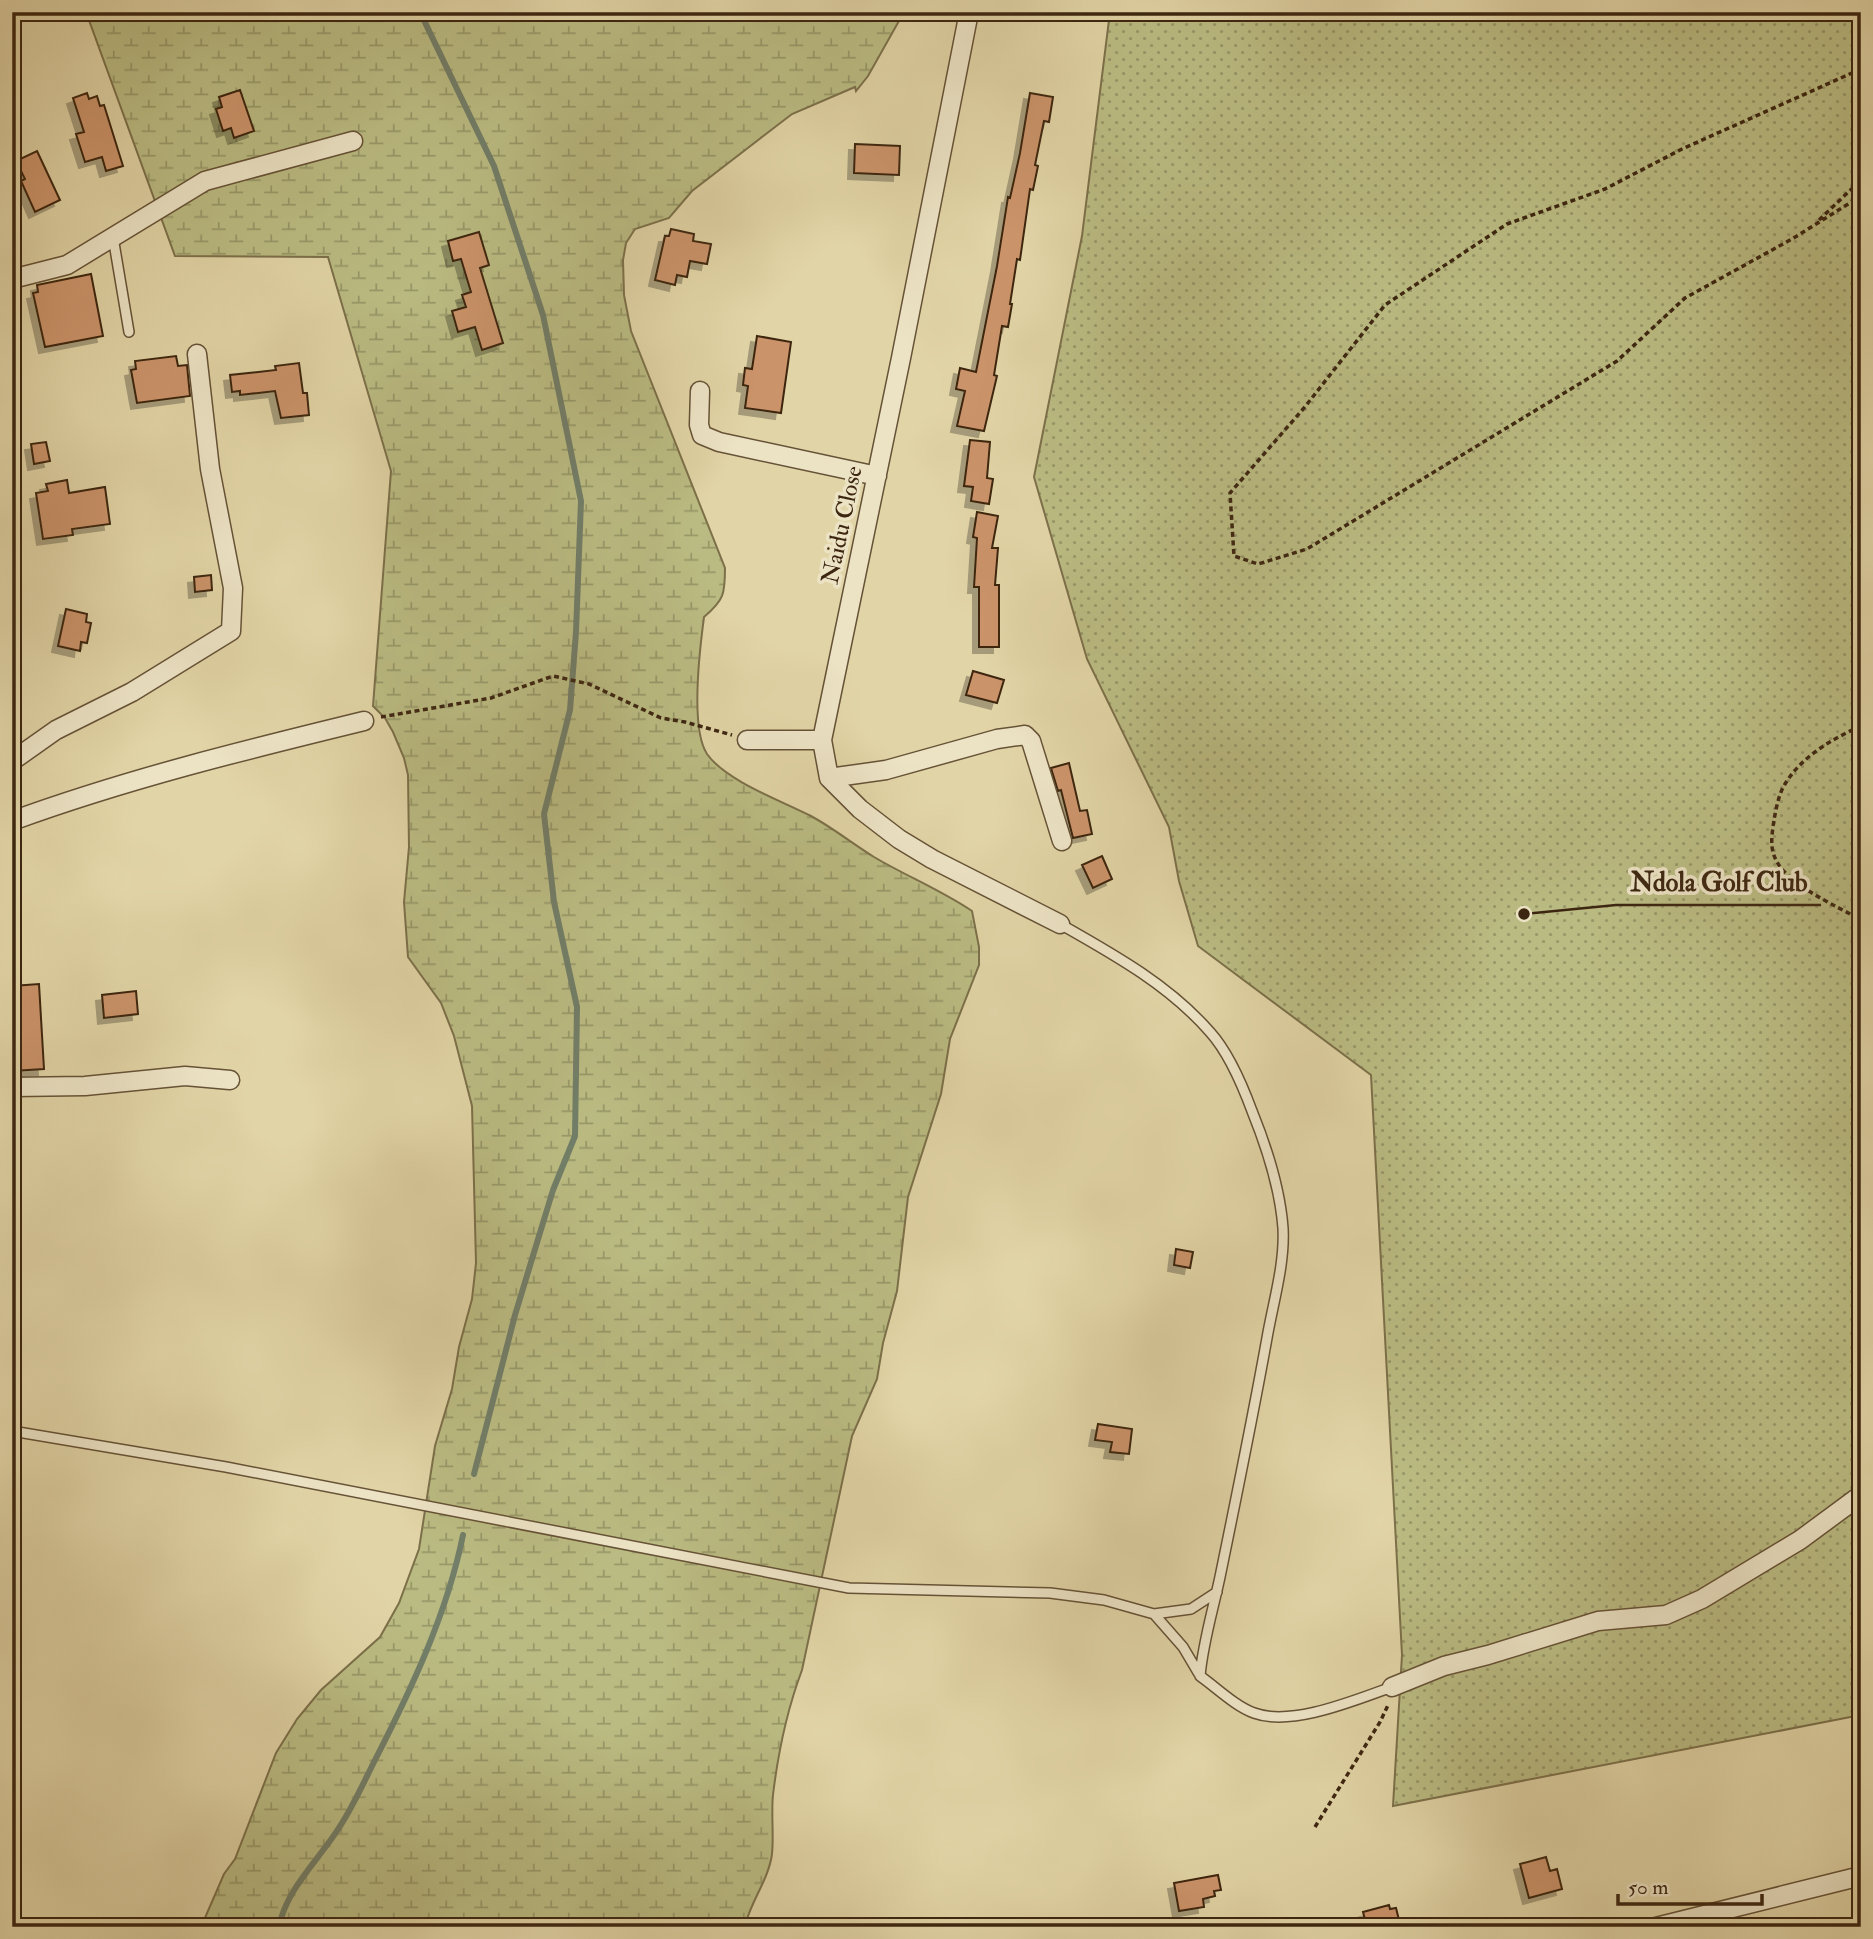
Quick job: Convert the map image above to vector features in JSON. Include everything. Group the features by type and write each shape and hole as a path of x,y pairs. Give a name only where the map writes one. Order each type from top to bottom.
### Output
{"street":[{"name":"Naidu Close","path":"829,778 822,740 969,12"},
{"path":"12,279 67,264 205,181 353,141"},
{"path":"12,761 56,730 132,692 231,631 233,587 210,469 197,354"},
{"path":"700,391 699,425 702,435 719,442 877,476"},
{"path":"12,821 90,793 221,756 363,721"},
{"path":"829,778 886,770 997,739 1025,735 1031,741 1062,841"},
{"path":"747,740 822,740"},
{"path":"829,778 860,809 899,839 932,859 1060,924"},
{"path":"12,1087 85,1086 185,1076 229,1080"},
{"path":"1392,1687 1444,1666 1598,1621 1666,1615 1702,1599 1800,1540 1861,1495"},
{"path":"1656,1927 1861,1876"}],"lane":[{"path":"113,237 129,332"},
{"path":"1060,924 1148,977 1191,1012 1211,1033 1248,1099 1277,1187 1283,1230 1281,1257 1254,1408 1200,1676"},
{"path":"12,1431 226,1467 849,1588 1050,1593 1104,1600 1154,1614 1191,1609 1217,1592"},
{"path":"1154,1614 1183,1647 1200,1676 1252,1713 1266,1716 1307,1715 1392,1687"}],"path":[{"path":"1861,69 1682,149 1605,189 1507,224 1385,305 1304,408 1230,493 1234,556 1258,564 1307,549 1618,361 1685,298 1812,227 1861,196"},
{"path":"1812,227 1861,180"},
{"path":"363,721 491,698 552,676 589,684 661,718 747,740"},
{"path":"1861,726 1831,739 1810,756 1784,785 1770,842 1777,862 1794,881 1861,920"},
{"path":"1315,1827 1380,1722 1388,1706 1392,1687"}],"green space":[{"path":"86,12 904,12 868,76 856,91 855,87 792,114 692,191 669,218 635,229 626,243 623,260 624,295 631,331 725,568 722,596 704,617 700,647 699,726 707,754 741,782 811,816 874,857 972,911 979,947 979,965 950,1039 941,1094 908,1197 897,1291 883,1343 877,1379 852,1436 802,1670 784,1732 773,1795 773,1847 770,1862 747,1919 735,1927 201,1927 224,1874 235,1859 276,1753 297,1719 321,1690 380,1637 399,1603 419,1549 435,1446 452,1389 459,1347 472,1299 476,1263 472,1106 454,1036 441,1003 408,957 404,902 409,847 408,775 393,732 385,718 373,706 391,471 328,257 175,256"},
{"path":"1110,12 1861,12 1861,1715 1393,1806 1402,1655 1371,1075 1198,946 1179,881 1169,827 1087,659 1034,477 1082,236"}],"building":[{"path":"240,90 254,131 234,138 231,128 223,131 216,109 222,107 219,97"},
{"path":"87,93 89,99 97,96 100,106 104,105 123,166 106,171 102,157 85,162 76,134 84,132 73,98"},
{"path":"1030,93 1053,97 1049,122 1044,121 1035,165 1038,166 1033,190 1030,189 1020,260 1017,259 1008,327 1002,326 994,375 997,376 984,431 957,426 965,391 956,389 960,368 976,372"},
{"path":"855,144 900,146 899,175 854,173"},
{"path":"37,151 60,200 35,212 21,181 25,179 16,161"},
{"path":"671,229 694,234 693,241 711,244 707,264 690,261 687,277 677,275 675,285 655,280 665,236 669,236"},
{"path":"479,232 489,265 480,268 503,343 482,350 475,327 458,332 452,311 466,307 462,295 471,292 461,259 453,261 448,241"},
{"path":"91,274 103,336 45,347 33,293 38,292 37,285"},
{"path":"757,336 791,342 781,413 745,408 748,386 743,385 745,368 752,369"},
{"path":"176,356 178,366 187,365 190,396 137,403 131,370 136,369 135,361"},
{"path":"299,363 303,393 307,393 309,415 281,418 275,391 240,395 240,391 232,392 230,375 276,370 275,366"},
{"path":"970,440 990,442 987,478 993,479 989,504 971,501 973,487 964,486"},
{"path":"46,442 50,461 34,464 31,444"},
{"path":"67,480 69,493 105,487 110,524 72,529 73,535 43,539 36,493 48,491 46,484"},
{"path":"977,512 998,516 992,548 998,548 995,585 999,585 999,647 979,647 979,587 974,587 977,538 973,537"},
{"path":"211,575 212,590 195,592 194,577"},
{"path":"66,609 87,614 86,622 91,623 87,643 81,642 80,651 58,646"},
{"path":"973,671 1004,680 997,703 966,695"},
{"path":"1069,763 1080,811 1087,810 1092,834 1073,838 1061,790 1058,791 1051,768"},
{"path":"1102,856 1112,879 1093,888 1082,865"},
{"path":"39,984 44,1069 12,1071 12,986"},
{"path":"136,991 138,1014 104,1018 102,995"},
{"path":"1176,1249 1193,1252 1190,1268 1174,1265"},
{"path":"1098,1424 1132,1429 1129,1454 1110,1452 1112,1442 1095,1440"},
{"path":"1546,1857 1550,1871 1557,1869 1562,1889 1529,1898 1520,1864"},
{"path":"1218,1875 1221,1890 1214,1891 1215,1896 1203,1899 1204,1907 1179,1911 1174,1883"},
{"path":"1389,1905 1390,1909 1396,1908 1400,1924 1367,1927 1363,1912"}],"waterway":[{"path":"420,12 494,166 543,315 581,501 570,710 544,814 554,902 577,1007 575,1136 553,1190 515,1315 474,1474"},
{"path":"279,1927 289,1899 351,1808 401,1707 438,1623 463,1535"}],"place":[{"name":"Ndola Golf Club","path":"1524,914"}]}
